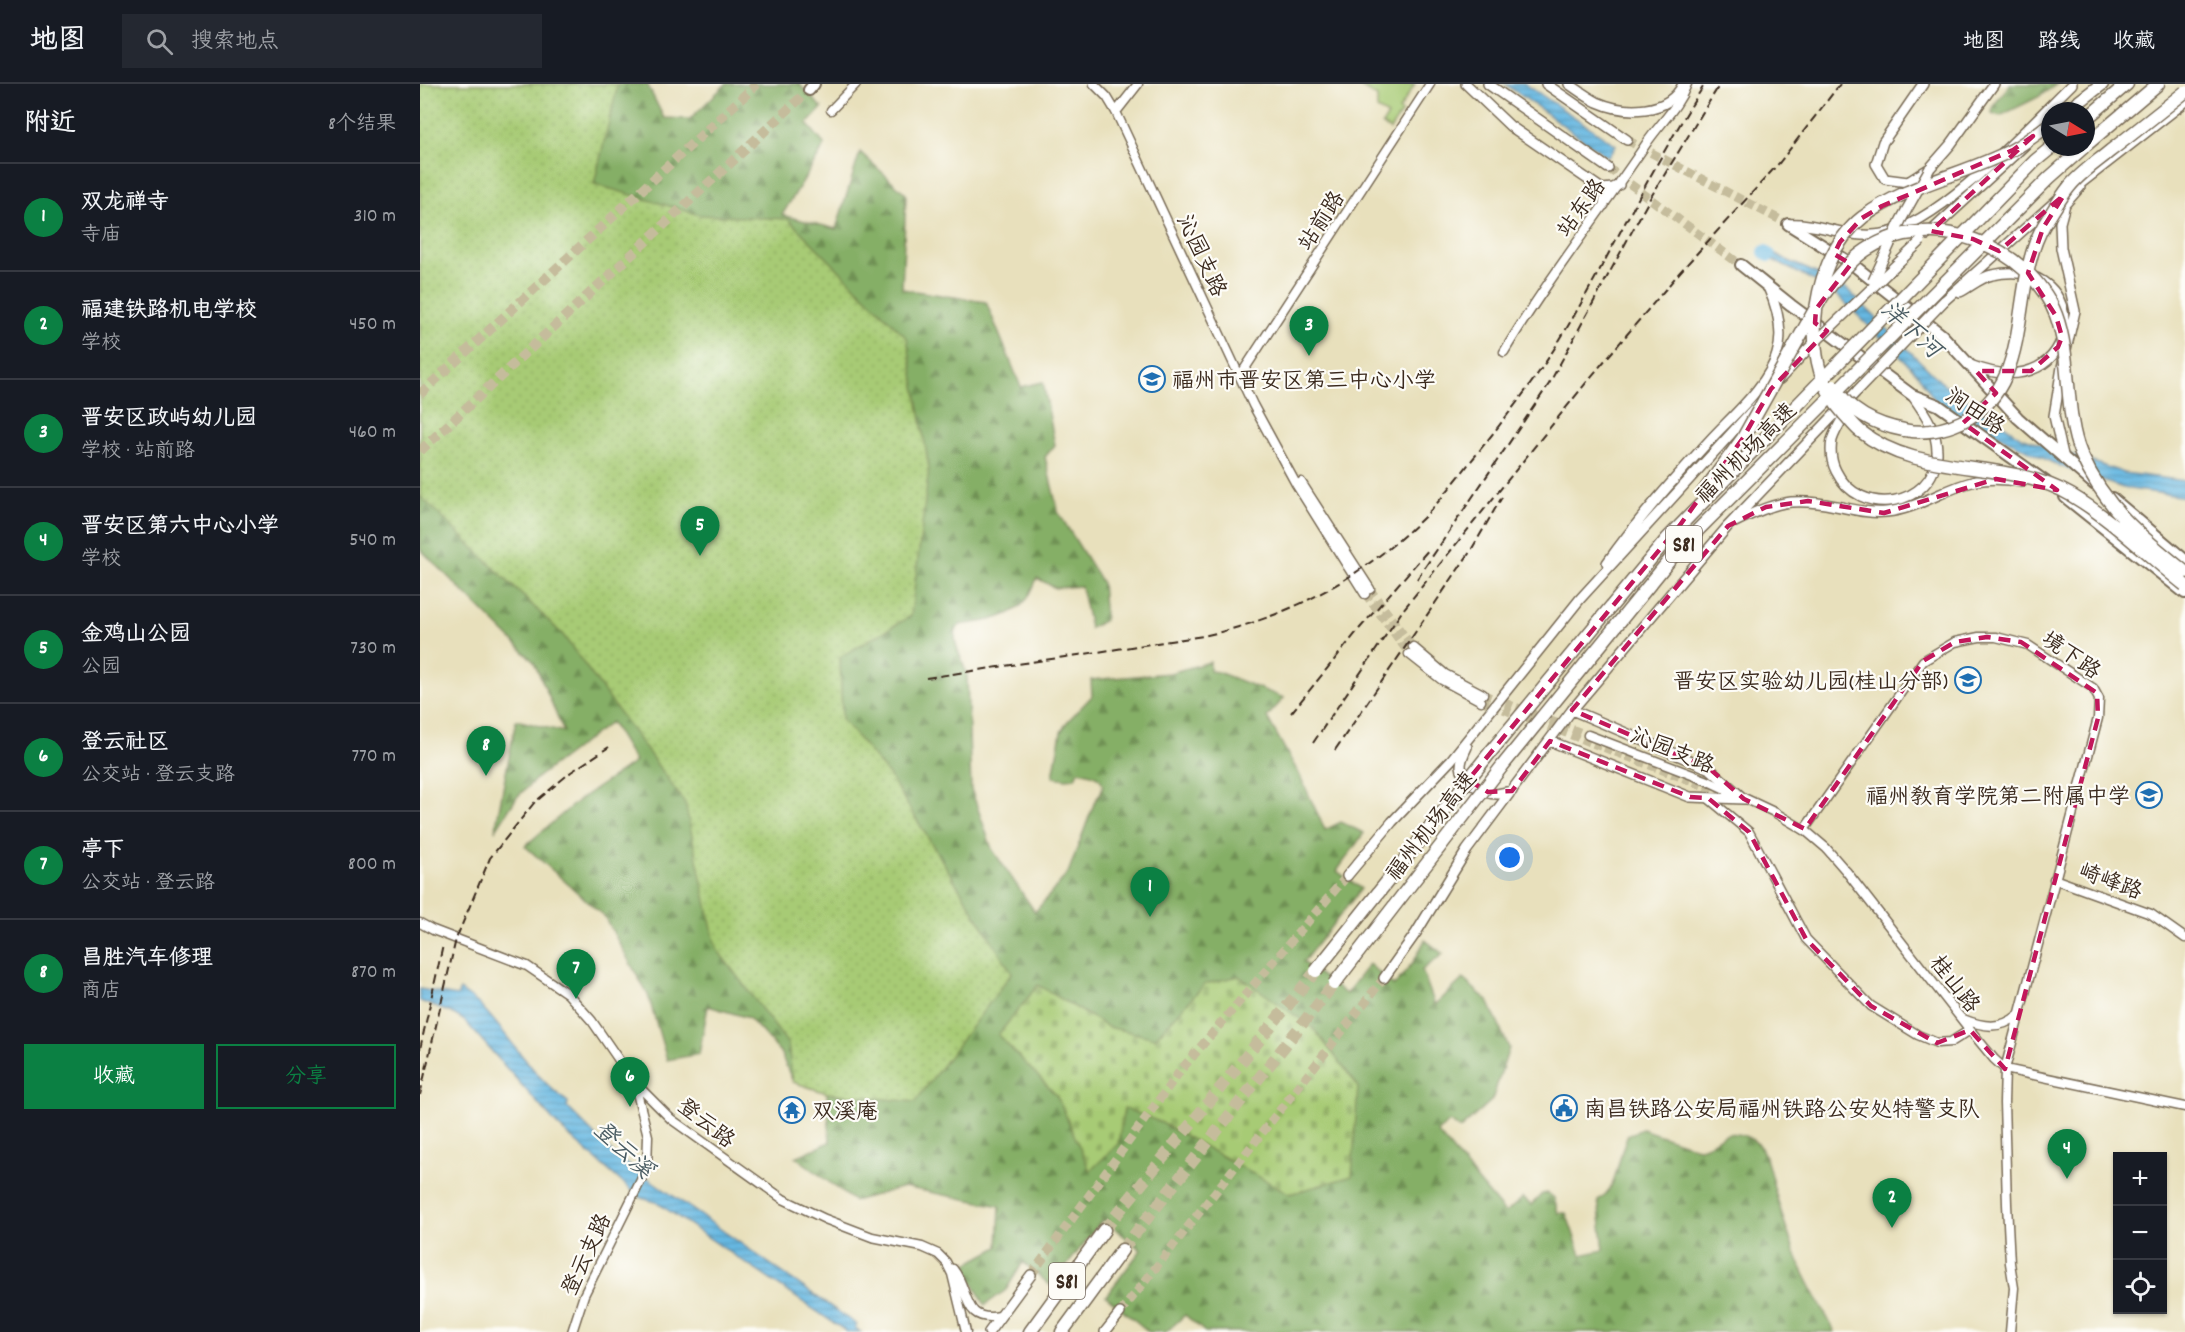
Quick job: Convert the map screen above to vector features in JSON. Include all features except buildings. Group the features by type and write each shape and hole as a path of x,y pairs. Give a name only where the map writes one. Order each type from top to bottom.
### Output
{"highway":[{"path":"2079,102 2102,84"},
{"path":"2095,111 2127,84"},
{"name":"福州机场高速","path":"2095,138 2160,84"},
{"path":"1812,353 1838,394 1855,410 1886,427 1914,432 1947,428 1969,418 1990,403 2002,385 2014,353 2032,255 2043,228 2069,187 2185,92"},
{"path":"2041,130 2013,150 1909,192 1862,218 1840,242 1826,268 1816,302 1812,353 1827,391 1836,405 1860,431 1888,448 1916,458 2029,477 2070,495 2110,524 2185,585"},
{"name":"福州机场高速","path":"1316,971 1488,755 1680,525 2041,156"},
{"name":"福州机场高速","path":"1334,984 1503,765 1677,551 2049,177 2073,156"},
{"path":"1680,525 1743,438 1822,297 1838,276 1865,250 1886,240 1916,233 1944,233 1973,239 1990,246 2016,261 2041,288 2056,316 2064,346 2075,431 2080,452 2110,505 2128,524 2185,572"},
{"name":"S81","path":"1030,1332 1104,1230"},
{"name":"S81","path":"1062,1332 1122,1250"}],"main road":[{"path":"1466,84 1510,126 1602,189 1605,197 1604,205"},
{"path":"1488,84 1608,168"},
{"path":"1546,84 1627,140"},
{"path":"1569,84 1601,103 1617,108 1642,109 1660,106 1671,100 1685,84"},
{"path":"1923,84 1883,142 1875,164 1885,179 1908,182 1930,168"},
{"path":"1869,290 1901,220 1930,168 1957,136 1994,84"},
{"path":"2060,102 2074,84"},
{"path":"1788,224 1857,236 1884,234 1918,221 1983,170 2074,84"},
{"path":"1384,978 1416,933 1467,850 1572,710 1728,526 1944,301 2052,203 2087,179 2185,102"},
{"path":"1580,599 1869,290 2020,152 2041,126"},
{"path":"2064,459 2054,416 2075,311 2061,248 2060,224 2065,204 2087,179"},
{"path":"1602,189 1619,185"},
{"name":"涧田路","path":"1788,224 1852,264 1942,335 2019,418 2064,459 2185,560"},
{"name":"涧田路","path":"1741,265 1912,395 1938,405 2057,490 2185,593"},
{"path":"1944,301 1990,275 2017,272 2046,283 2060,298 2064,318 2061,338 2052,357 2042,366 2031,371 2007,374 1987,371 1971,364"},
{"path":"1347,876 1392,822 1475,732 1636,525 1766,378 1778,352 1779,337 1776,306 1768,287"},
{"path":"1858,390 1833,439 1831,456 1840,478 1849,491 1861,498 1880,502 1899,500 1914,493 1927,480 1934,467 1937,453 1935,438 1927,415 1912,395"},
{"path":"1728,526 1766,507 1788,501 1808,501 1884,513 1915,507 1974,482 1995,479 2020,481 2057,490"},
{"path":"1572,710 1710,769 1744,799"},
{"path":"1475,732 1462,758 1461,768 1465,776 1471,783 1488,792 1496,794 1512,791"},
{"path":"1550,741 1690,797 1744,799"},
{"path":"989,1332 1030,1275"},
{"path":"1105,1332 1120,1313"}],"street":[{"path":"831,111 856,84"},
{"name":"沁园支路","path":"1094,84 1107,97 1116,112 1240,376 1275,445 1315,502 1367,592"},
{"path":"1116,112 1138,84"},
{"name":"站前路","path":"1240,376 1430,84"},
{"name":"站东路","path":"1504,352 1535,300 1619,185 1652,134 1675,108 1685,84"},
{"name":"境下路","path":"1804,830 1923,661 1939,650 1963,640 1987,637 2013,640 2035,649 2097,693 2098,718 2005,1069 2003,1093 2007,1204 2010,1263 2014,1288 2010,1332"},
{"path":"1411,651 1482,698"},
{"name":"沁园支路","path":"1588,735 1708,781 1744,799"},
{"path":"1708,798 1741,824 1752,836 1806,939 1871,1006 1918,1035 1937,1043 1946,1044 1970,1030"},
{"name":"桂山路","path":"1744,799 1774,812 1804,830 1826,848 1970,1030 2005,1069"},
{"name":"崎峰路","path":"2054,879 2151,914 2185,938"},
{"name":"登云路","path":"420,923 437,932 527,966 563,989 592,1021 634,1082 679,1126 783,1199 825,1219 872,1237 927,1249 955,1271"},
{"path":"1961,1018 1982,1026 1995,1026 2018,1014"},
{"path":"2005,1069 2185,1107"},
{"name":"登云支路","path":"572,1332 584,1295 633,1192 644,1175 648,1162 649,1143 634,1082"},
{"path":"946,1262 952,1274 968,1332"},
{"path":"955,1271 968,1332"},
{"path":"955,1271 975,1314 985,1318 1000,1316"}],"highlighted area":[{"path":"2033,136 1931,231 1973,239 1999,251 2064,195 2043,228 2028,273 2056,316 2062,337 2058,347 2031,371 1976,371 1996,393 1963,423 2057,490 1996,479 1884,513 1808,501 1766,507 1728,526 1572,710 1710,769 1744,799 1805,829 1923,661 1955,642 1987,637 2021,642 2097,693 2098,718 2005,1069 1970,1030 1937,1043 1871,1006 1806,939 1749,832 1708,798 1690,797 1550,741 1512,791 1488,792 1468,780 1680,525 1743,438 1771,389 1827,331 1815,323 1816,309 1851,264 1834,254 1840,242 1862,218 1882,206 2013,150"}],"green space":[{"path":"420,84 647,84 664,118 690,119 726,84 799,84 822,108 807,124 825,145 782,215 836,229 860,152 906,194 902,289 986,302 1021,387 1043,382 1055,445 1045,457 1058,512 1102,583 1105,620 1090,628 1081,586 1055,588 1037,578 1026,600 1013,612 960,625 956,630 956,642 967,676 971,789 992,849 1035,912 1068,873 1102,788 1097,777 1085,772 1078,771 1075,778 1053,777 1061,732 1067,722 1092,696 1091,680 1170,673 1210,662 1210,671 1218,672 1284,698 1267,717 1300,776 1325,830 1341,822 1364,833 1337,871 1361,889 1303,962 1346,994 1369,964 1394,986 1414,961 1425,940 1443,954 1422,970 1435,1005 1463,979 1488,1001 1509,1048 1492,1100 1460,1129 1450,1122 1437,1132 1505,1213 1523,1198 1531,1205 1542,1194 1548,1193 1554,1198 1558,1213 1566,1213 1581,1255 1604,1250 1598,1200 1605,1195 1614,1180 1628,1135 1642,1129 1698,1148 1725,1135 1740,1134 1759,1145 1765,1156 1797,1256 1835,1332 1205,1332 1185,1315 1166,1332 1149,1332 1106,1296 1141,1250 1103,1219 1051,1286 1023,1262 1006,1290 985,1305 963,1266 998,1247 1000,1206 904,1187 854,1201 796,1157 830,1142 827,1093 793,1082 780,1052 749,1018 708,1006 699,1054 667,1060 648,995 604,916 525,846 580,799 635,762 611,722 538,777 517,797 495,831 516,720 564,732 534,662 420,549"},
{"path":"420,84 618,84 594,184 700,215 788,219 907,338 929,468 911,616 840,657 842,719 889,775 1012,973 915,1102 827,1093 793,1082 788,1044 716,948 685,803 563,635 420,496"},
{"path":"1356,84 1415,84 1399,110 1402,112 1390,130 1382,125 1388,115 1377,109 1377,97"},
{"path":"2010,84 2057,84 2038,97 2000,116 1992,113 1992,108"},
{"path":"1239,976 1313,1028 1358,1086 1352,1176 1290,1194 1160,1122 1124,1108 1118,1144 1090,1171 1057,1096 998,1035 1038,985 1108,1027 1155,1038 1205,984"}],"water":[{"path":"1505,84 1525,84 1616,145 1608,157"},
{"path":"1773,254 1836,282 1848,290 1940,381 2021,437 2124,473 2185,481 2185,497 2123,488 2057,465 1938,405 1917,373 1836,294 1823,285 1770,259 1769,255"},
{"path":"420,989 457,996 460,990 474,1000 493,1019 544,1081 568,1102 567,1107 615,1155 857,1325 855,1328 861,1332 847,1332 656,1202 641,1198 633,1192 558,1126 465,1021 452,1013 420,1001"}],"waterway":[{"name":"洋下河","path":"1765,252 1769,255"}],"tunnel":[{"path":"420,394 757,84"},
{"path":"420,451 809,90"},
{"path":"1627,140 1788,224"},
{"path":"1608,168 1741,265"},
{"path":"1370,589 1413,647"},
{"path":"1365,594 1409,654"},
{"path":"1483,694 1588,735"},
{"path":"1481,701 1732,796"},
{"path":"1031,1275 1180,1071 1347,876"},
{"path":"1104,1230 1316,971"},
{"path":"1120,1313 1384,978"},
{"path":"1122,1250 1334,984"}],"railway":[{"path":"926,678 1203,636 1234,628 1264,619 1320,594 1372,561 1420,521 1435,505 1498,427 1540,370 1578,309 1685,115 1705,84"},
{"path":"1417,579 1549,384 1649,200 1720,84"},
{"path":"1313,743 1403,610 1590,378 1680,272 1780,162 1840,84"},
{"path":"1335,750 1470,552 1502,497"},
{"path":"1291,713 1360,628 1430,548"},
{"path":"420,1095 456,939 490,858 534,803 571,772 609,747"},
{"path":"420,1049 443,945"}],"place":[{"name":"晋安区政屿幼儿园","path":"1309,356"},
{"name":"福州市晋安区第三中心小学","path":"1152,379"},
{"name":"金鸡山公园","path":"700,556"},
{"name":"晋安区实验幼儿园(桂山分部)","path":"1968,680"},
{"name":"昌胜汽车修理","path":"486,776"},
{"name":"福州教育学院第二附属中学","path":"2149,795"},
{"name":"双龙禅寺","path":"1150,917"},
{"name":"亭下","path":"576,999"},
{"name":"登云社区","path":"630,1107"},
{"name":"南昌铁路公安局福州铁路公安处特警支队","path":"1564,1108"},
{"name":"双溪庵","path":"792,1110"},
{"name":"晋安区第六中心小学","path":"2067,1179"},
{"name":"福建铁路机电学校","path":"1892,1228"}],"water label":[{"name":"登云溪","path":"624,1149"}]}
